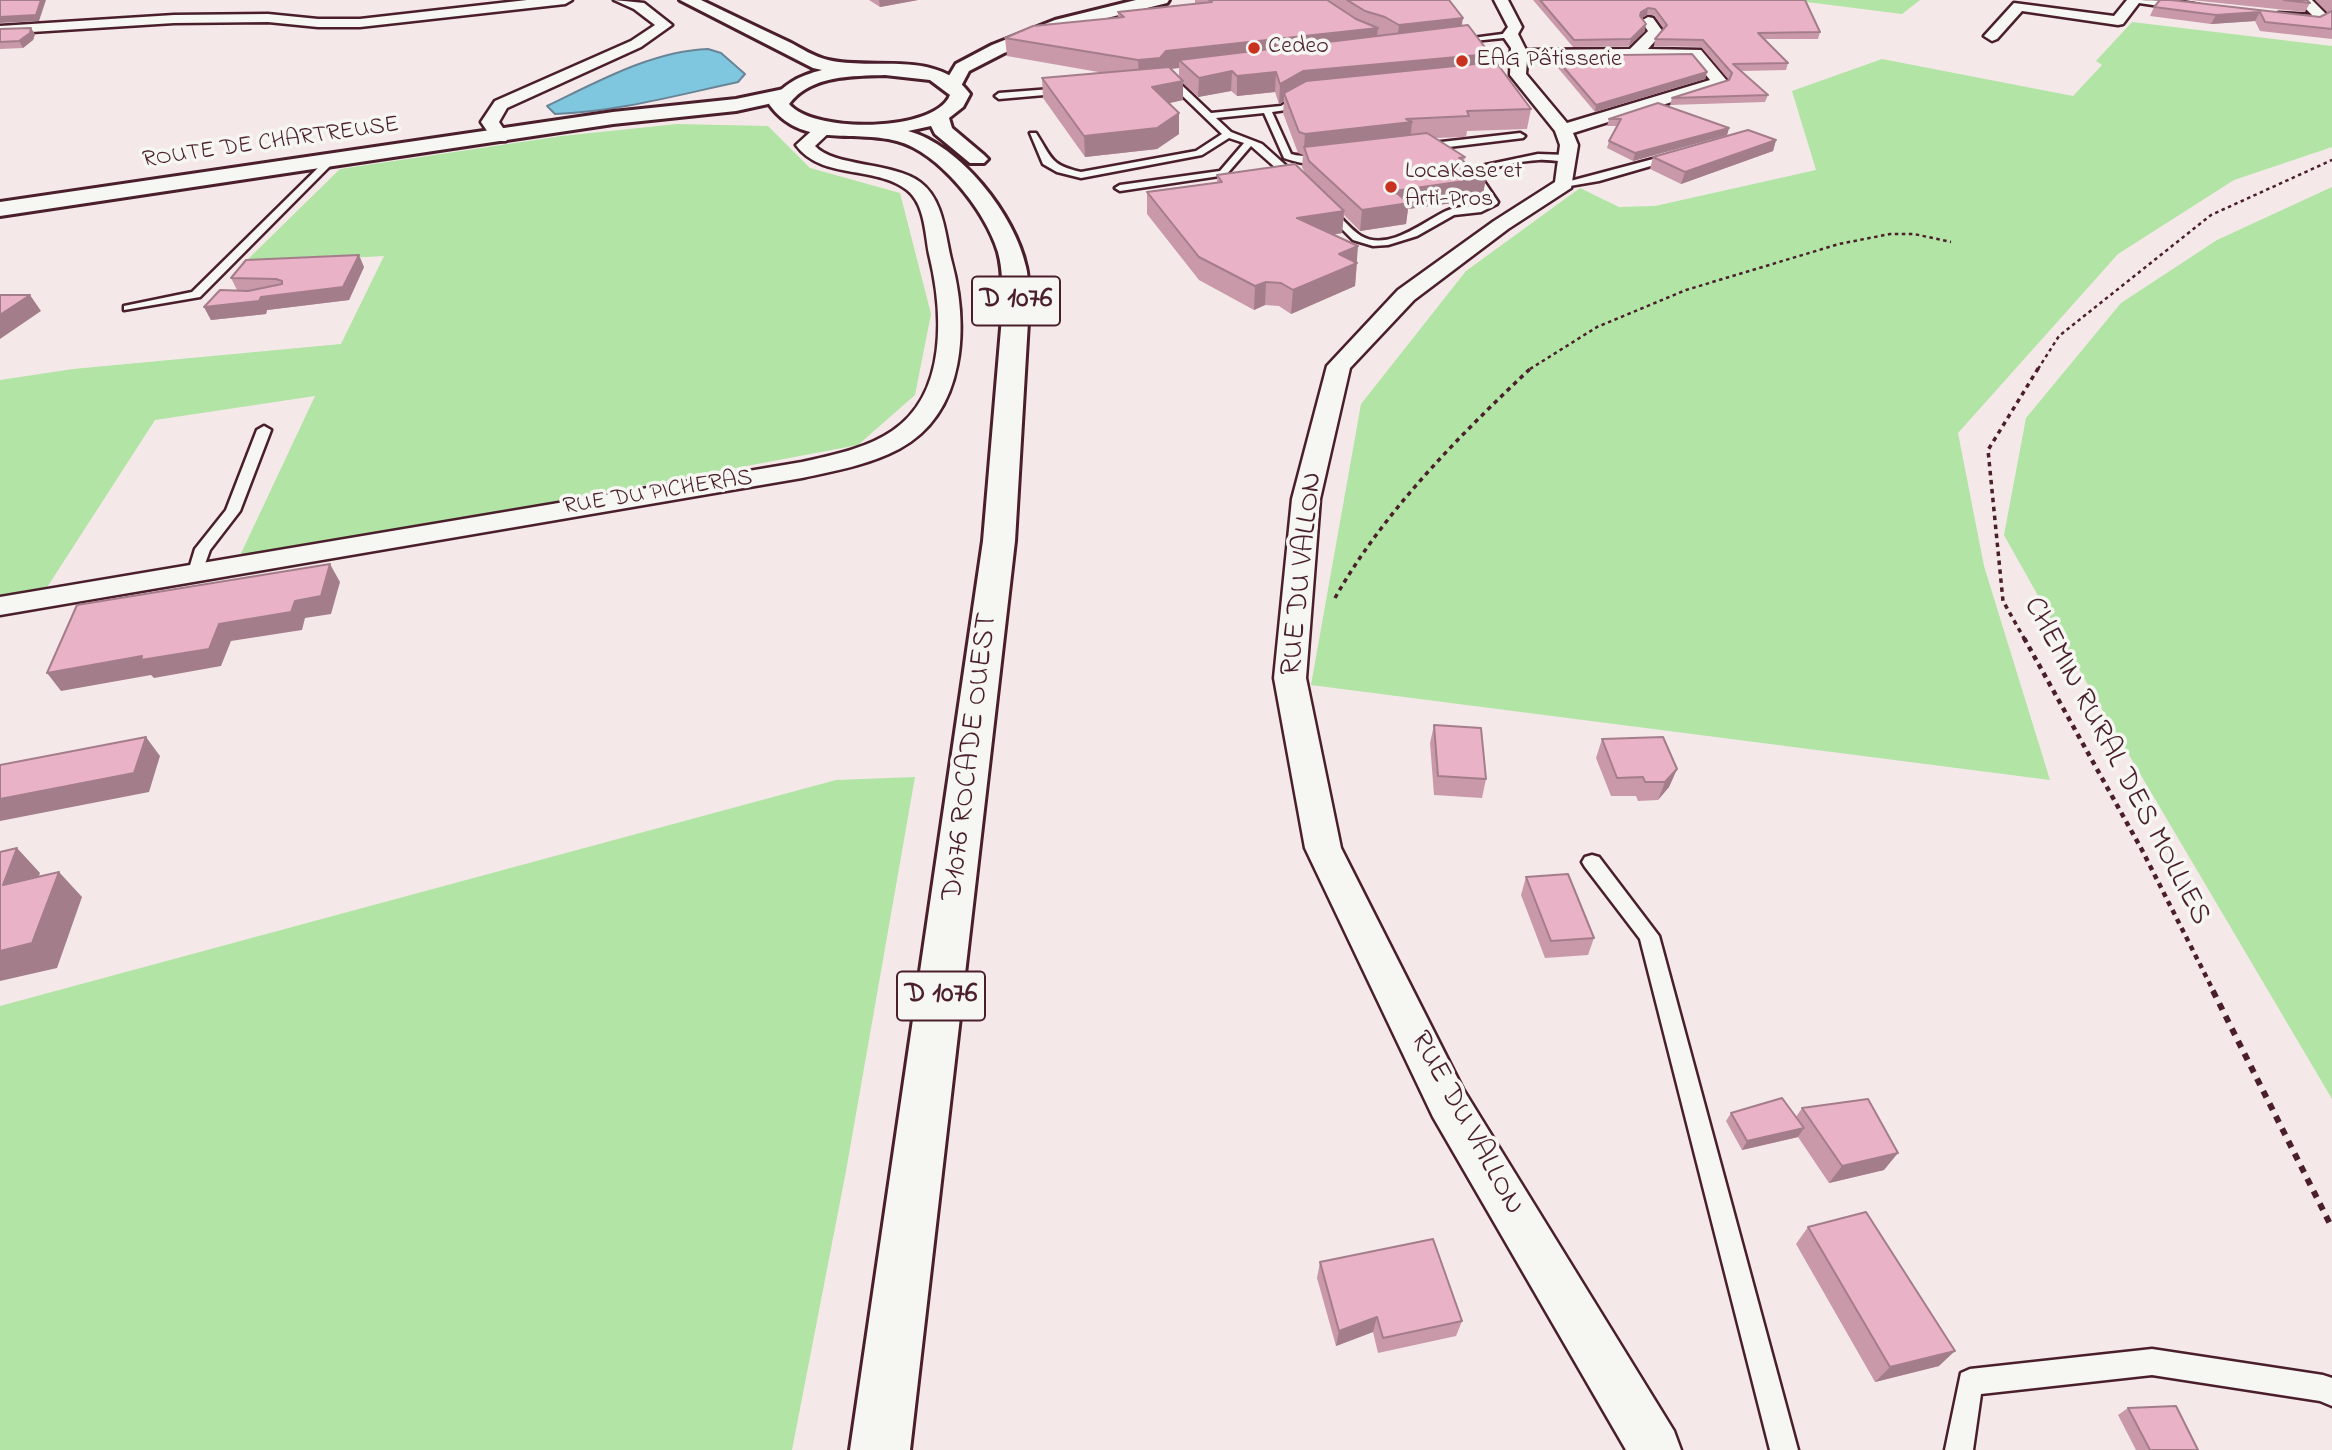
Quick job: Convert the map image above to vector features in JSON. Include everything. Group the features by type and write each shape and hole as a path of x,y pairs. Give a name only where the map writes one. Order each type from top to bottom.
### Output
{"main road":[{"path":"688,0 819,64 935,76 953,84 960,94 955,105 939,116 921,123 874,131"},
{"path":"953,84 962,68 998,49 1061,24 1106,11 1161,0"},
{"path":"705,9 796,71 801,75 802,84"},
{"path":"907,71 998,49"},
{"name":"ROUTE DE CHARTREUSE","path":"0,209 328,163 626,117 748,105 783,95 819,78 860,70"},
{"path":"783,95 779,104 782,112 791,120"},
{"name":"D 1076","path":"939,116 942,130 984,166 1011,201 1031,239 1040,288"},
{"name":"ROUTE DE CHARTREUSE","path":"549,130 721,117 791,120 824,129 874,131"},
{"name":"D1076 ROCADE OUEST","path":"874,131 911,139 940,159 982,199 1007,242 1014,267 1016,304 999,541 937,1031 880,1450"},
{"name":"D 1076","path":"999,541 1028,417 1040,314"}],"street":[{"path":"0,30 161,19 268,18 317,23 360,23 565,0"},
{"path":"500,137 490,122 501,105 636,44 665,25 639,6 621,0"},
{"path":"1501,0 1515,27 1510,35 1517,41 1520,55 1518,75 1563,130 1569,145 1565,171"},
{"path":"1992,36 2019,6 2118,20 2134,0"},
{"path":"2143,0 2222,10"},
{"path":"2262,16 2314,20 2322,16 2304,0"},
{"path":"1634,54 1656,32 1648,21"},
{"path":"1520,55 1696,53 1720,82 1563,130"},
{"name":"RUE DU PICHERAS","path":"0,606 802,470 859,456 891,444 913,428 928,412 937,394 950,315 948,291 924,197 908,182 892,175 814,156 807,151 805,145 824,129"},
{"name":"RUE DU VALLON","path":"1565,171 1501,225 1406,295 1339,366 1306,499 1290,678 1323,848 1448,1103 1655,1450"}],"lane":[{"path":"1444,42 1510,35"},
{"path":"1159,82 1176,77 1228,134 1269,153 1308,191"},
{"path":"999,96 1079,89"},
{"path":"1209,116 1283,108 1303,96 1316,95"},
{"path":"1267,110 1286,156 1302,161 1340,158"},
{"path":"1033,135 1044,153 1046,162 1060,170 1081,175 1199,153 1228,134"},
{"path":"1409,149 1520,135"},
{"path":"1120,188 1223,173 1249,142"},
{"path":"1318,201 1357,239 1373,243 1388,242 1413,234 1452,212 1477,210 1493,202 1476,177 1484,168 1538,157 1565,171 1596,179 1686,153"},
{"path":"196,295 328,163"},
{"path":"128,308 196,295 219,296"},
{"path":"196,572 203,549 233,511 264,430"},
{"path":"1592,862 1649,936 1784,1450"},
{"path":"1959,1450 1970,1382 2152,1362 2323,1388 2332,1393"}],"path":[{"name":"CHEMIN RURAL DES MOLLIES","path":"2332,160 2211,215 2059,336 1988,450 2003,601 2142,850 2332,1228"},
{"path":"1329,608 1356,561 1462,433 1538,362 1549,355 1597,327 1686,290 1839,244 1890,234 1914,234 1951,242"}],"green space":[{"path":"1791,0 1920,0 1902,14"},
{"path":"2132,22 2332,46 2332,147 2234,180 2118,254 1958,433 1984,566 2050,780 1311,685 1361,404 1466,271 1580,188 1619,207 1655,206 1816,170 1792,91 1882,59 2073,96 2102,65 2096,61"},
{"path":"677,124 768,126 810,168 900,193 931,314 915,395 858,445 237,562 315,396 155,420 44,592 0,599 0,380 73,369 341,344 384,256 243,264 340,169 562,136"},
{"path":"2332,187 2332,1099 2093,694 2004,535 2026,418 2121,303 2217,240"},
{"path":"915,777 846,1171 792,1450 0,1450 0,1006 836,780"}],"water":[{"path":"708,49 721,53 745,74 738,82 624,106 555,114 547,106 625,69 666,55"}],"building":[{"path":"0,0 41,0 36,15 0,17"},
{"path":"1209,0 1327,0 1356,19 1378,28 1166,51 1160,58 1138,60 1005,38 1033,26 1124,17 1118,12 1212,2"},
{"path":"1347,0 1449,0 1463,18 1399,25 1365,11"},
{"path":"1540,0 1805,0 1820,32 1758,33 1788,63 1733,64 1768,95 1672,98 1729,80 1732,73 1703,40 1655,39 1667,25 1655,9 1648,8 1641,12 1640,16 1646,24 1631,39 1574,40"},
{"path":"2160,0 2320,17 2332,11 2332,29 2265,22 2260,12 2216,15 2154,7"},
{"path":"2284,0 2307,0 2310,3"},
{"path":"1468,25 1490,54 1303,71 1280,84 1276,72 1237,76 1232,71 1199,78 1179,60"},
{"path":"31,28 30,33 19,41 0,42 0,29"},
{"path":"1490,54 1531,109 1467,111 1469,116 1406,119 1412,122 1305,134 1299,132 1284,93 1306,81 1485,63"},
{"path":"1692,54 1707,72 1596,105 1554,56"},
{"path":"1169,67 1183,81 1152,87 1179,113 1157,128 1084,136 1042,78"},
{"path":"1658,103 1729,128 1635,153 1609,141 1621,119 1609,119"},
{"path":"1748,130 1776,140 1685,172 1653,157"},
{"path":"1427,133 1465,157 1459,158 1486,178 1394,191 1409,203 1362,210 1309,161 1304,147"},
{"path":"1295,164 1344,211 1297,218 1358,246 1339,254 1357,263 1293,290 1281,283 1266,282 1255,286 1199,257 1147,192 1222,182 1217,175"},
{"path":"359,255 343,287 204,307 220,290 248,291 282,284 282,281 276,279 231,278 246,260"},
{"path":"0,295 30,295 0,315"},
{"path":"330,564 321,596 295,601 291,612 219,624 209,649 141,660 142,656 47,673 77,605"},
{"path":"1434,725 1481,728 1486,779 1438,776"},
{"path":"146,737 134,773 0,799 0,765"},
{"path":"1663,737 1677,769 1665,782 1645,782 1643,777 1617,778 1602,739"},
{"path":"17,848 3,885 59,872 32,943 0,951 0,852"},
{"path":"1568,874 1594,938 1551,941 1526,877"},
{"path":"1782,1098 1804,1128 1747,1141 1731,1113"},
{"path":"1868,1099 1898,1153 1842,1166 1802,1108"},
{"path":"1866,1212 1955,1351 1890,1367 1808,1227"},
{"path":"1433,1239 1462,1321 1383,1338 1377,1317 1339,1331 1320,1262"},
{"path":"2176,1406 2198,1450 2150,1450 2128,1408"}],"place":[{"name":"Cedeo","path":"1254,48"},
{"name":"EAG Pâtisserie","path":"1462,61"},
{"name":"LocaKase et Arti-Pros","path":"1391,187"}]}
